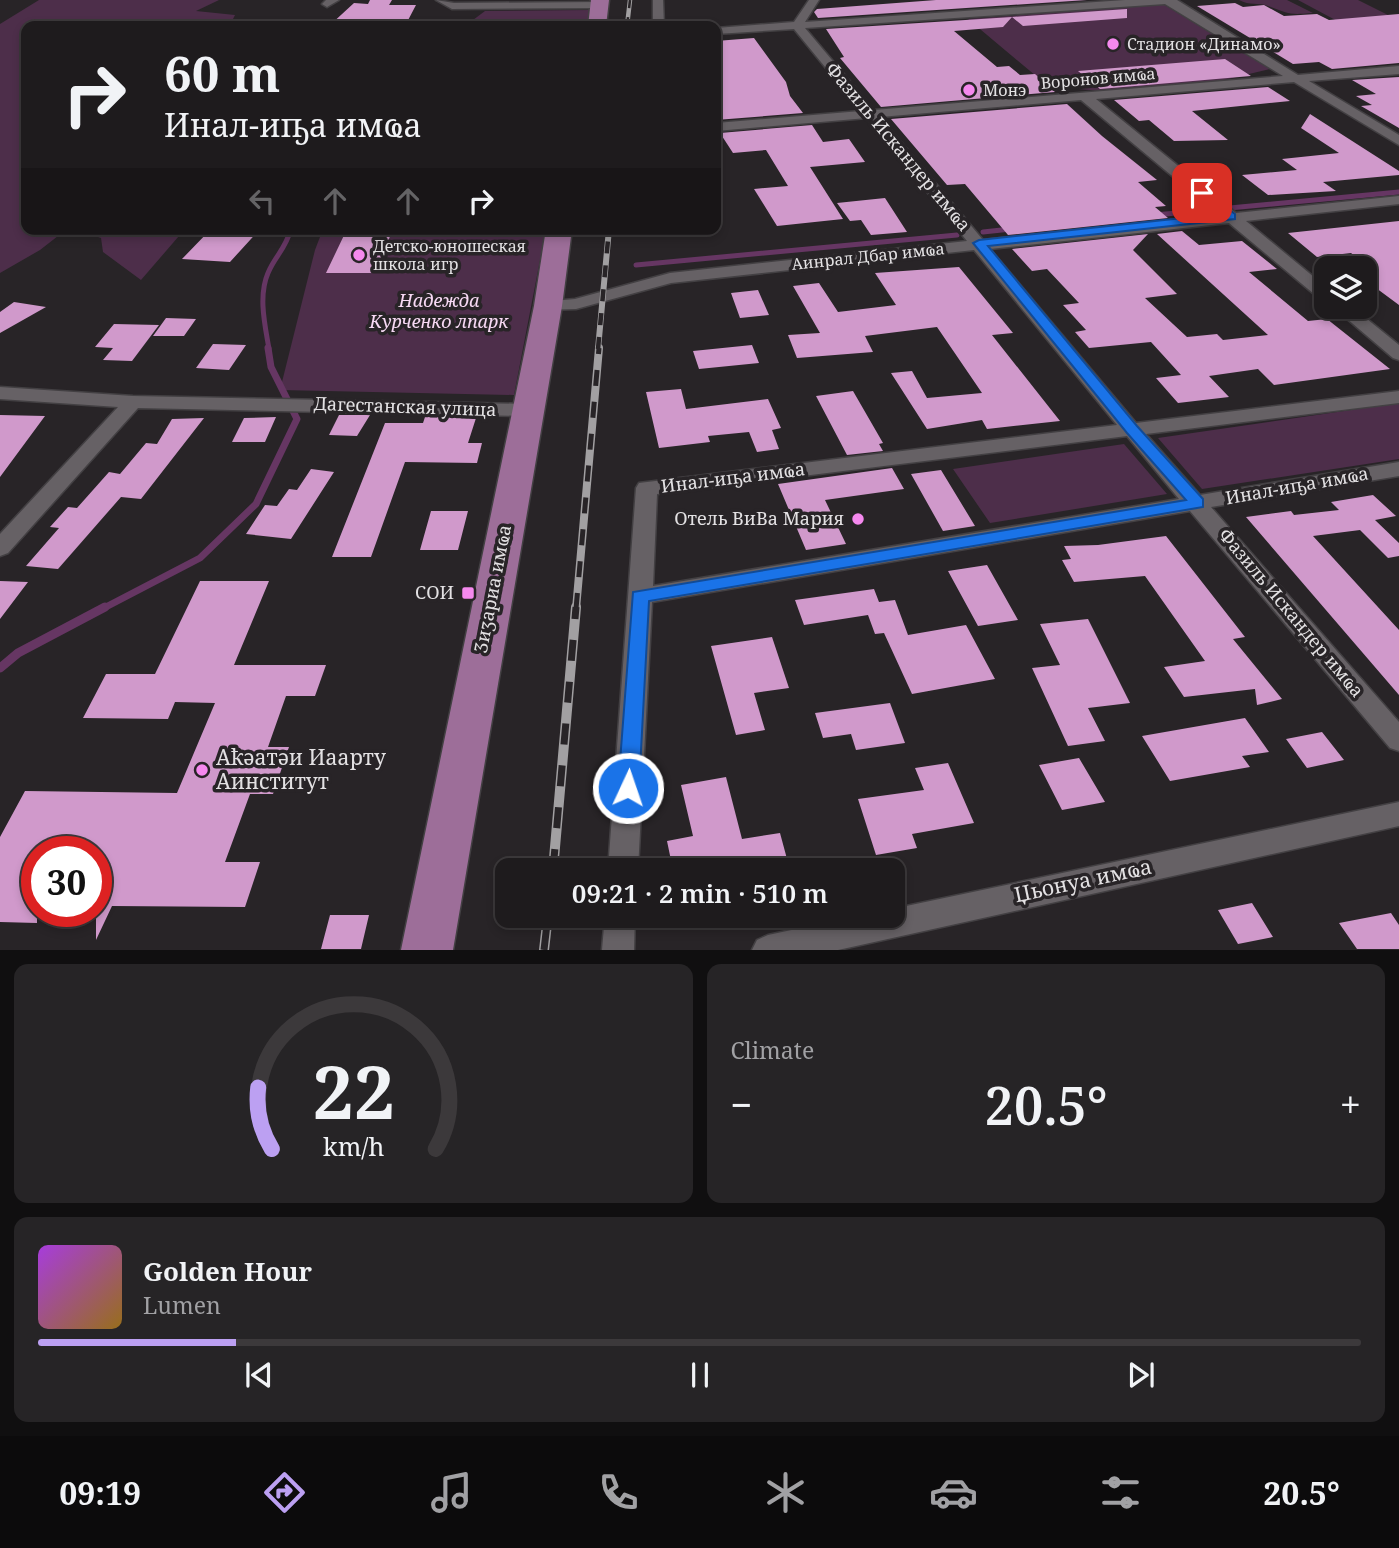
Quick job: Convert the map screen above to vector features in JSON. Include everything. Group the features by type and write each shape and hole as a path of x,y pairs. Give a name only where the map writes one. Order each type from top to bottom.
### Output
{"highway":[{"path":"597,21 599,2"},
{"name":"Ӡиӡариа имҩа","path":"427,950 548,306 558,235"}],"street":[{"path":"441,0 452,6 599,2"},
{"path":"658,0 659,21"},
{"path":"797,26 814,0"},
{"path":"1166,0 1399,141"},
{"path":"721,31 1172,0"},
{"name":"Фазиль Искандер имҩа","path":"797,26 1132,430 1198,503 1399,740"},
{"name":"Воронов имҩа","path":"721,127 1399,70"},
{"path":"1084,96 1314,285"},
{"name":"Аинрал Дбар имҩа","path":"548,306 576,304 670,278 1399,200"},
{"path":"1356,319 1399,354"},
{"name":"Дагестанская улица","path":"0,393 133,401 527,410"},
{"name":"Инал-иҧа имҩа","path":"1399,397 647,488 640,596 1399,468"},
{"path":"0,548 133,401"},
{"path":"624,858 640,596"},
{"name":"Џьонуа имҩа","path":"768,950 1399,814"},
{"path":"618,950 620,928"}],"green space":[{"path":"39,0 219,0 196,11 235,15 233,19 252,21 21,21 21,235 59,235 40,250 0,273 0,24"},
{"path":"1239,0 1287,0 1313,13 1289,13"},
{"path":"1298,0 1358,0 1396,19 1341,23"},
{"name":"Cтадион «Динамо»","path":"1163,4 1270,69 1207,84 1143,89 1100,91 1048,86 968,19"},
{"path":"591,10 589,21 472,21 485,11"},
{"path":"92,235 180,235 141,280 103,252 101,238"},
{"name":"Надежда Курченко лпарк","path":"321,235 545,235 514,395 280,390"},
{"path":"1399,403 1399,459 1202,489 1158,438"},
{"path":"1124,444 1167,494 990,523 953,469"}],"building":[{"path":"370,0 392,0 389,5 416,5 408,21 334,21 354,3 368,4"},
{"path":"936,0 1087,0 818,18 814,12 817,9"},
{"path":"1235,3 1243,7 1264,5 1284,16 1317,14 1329,20 1399,14 1399,63 1332,69 1319,62 1293,64 1197,6"},
{"path":"1127,9 1127,18 1023,26 1012,17"},
{"path":"1012,17 1003,27 954,31 997,67 1009,66 1020,75 1035,74 1055,92 881,107 840,58 844,57 826,29"},
{"path":"754,38 786,82 790,96 803,113 721,120 721,41"},
{"path":"1225,59 1251,76 1100,89 1078,71"},
{"path":"1399,77 1399,128 1361,106 1372,105 1356,96 1376,94 1352,80"},
{"path":"1268,87 1290,101 1192,111 1228,140 1174,141 1149,120 1139,121 1114,100"},
{"path":"1067,104 1157,180 1138,182 1166,206 1155,207 1168,218 1008,235 965,184 947,185 891,119"},
{"path":"1310,114 1399,171 1399,175 1323,182 1336,191 1268,195 1242,175 1297,170 1282,159 1339,153 1301,128"},
{"path":"812,125 823,142 849,139 865,162 810,167 843,219 777,226 754,189 788,186 766,150 733,153 721,133"},
{"path":"885,198 907,232 871,235 861,220 850,221 837,203"},
{"path":"1399,221 1399,305 1377,289 1377,256 1355,256 1351,253 1316,256 1288,233"},
{"path":"1182,231 1199,245 1242,241 1277,269 1249,272 1308,321 1327,319 1390,369 1274,385 1258,369 1209,376 1229,397 1178,403 1156,378 1181,375 1151,342 1089,348 1075,332 1086,330 1063,305 1079,303 1047,269 1032,271 1012,249 1148,234 1133,250 1177,294 1145,298 1187,337 1217,334 1223,340 1268,335 1157,234"},
{"path":"205,235 255,235 230,262 182,259"},
{"name":"Детско-юношеская школа игр","path":"344,235 391,235 375,273 326,273"},
{"path":"959,267 1013,333 992,335 1060,421 987,429 982,420 927,429 891,373 912,371 927,398 982,393 937,327 865,336 873,352 797,358 788,335 820,333 793,286 819,283 838,312 896,305 875,273"},
{"path":"758,290 769,315 740,318 731,293"},
{"path":"14,302 46,307 0,333 0,312"},
{"path":"166,318 196,319 184,336 153,336"},
{"path":"114,324 159,325 132,361 103,360 113,348 95,347"},
{"path":"213,344 246,345 229,370 196,368"},
{"path":"752,345 759,363 699,369 693,351"},
{"path":"681,389 686,409 768,399 781,428 772,430 779,449 757,452 749,432 708,436 710,442 659,448 646,392"},
{"path":"853,391 883,443 879,444 883,451 847,455 816,396"},
{"path":"0,415 45,416 0,477"},
{"path":"339,415 370,415 357,436 329,435"},
{"path":"276,417 265,442 232,442 244,418"},
{"path":"425,417 476,418 468,443 482,443 477,463 405,462 371,557 332,557 385,423 423,423"},
{"path":"204,418 141,499 121,497 58,569 26,566 59,528 50,527 68,507 77,508 109,472 120,474 146,443 157,444 172,419"},
{"path":"892,468 904,489 825,500 846,544 806,550 778,484"},
{"path":"311,469 334,472 291,539 246,534 265,505 277,506 289,489 297,490"},
{"path":"941,470 975,526 943,531 911,474"},
{"path":"1373,495 1396,516 1375,520 1399,543 1399,556 1388,558 1360,530 1313,536 1399,630 1399,695 1246,517 1291,511 1294,515 1339,510 1331,502"},
{"path":"431,511 468,511 458,550 420,550"},
{"path":"1166,536 1245,637 1233,639 1282,699 1257,705 1255,689 1184,697 1164,667 1205,661 1145,576 1074,582 1062,560 1071,559 1064,546 1098,545"},
{"path":"987,565 1018,620 978,626 948,571"},
{"path":"0,581 28,582 0,619"},
{"path":"200,581 269,581 234,665 326,665 315,696 286,696 268,747 289,747 273,794 250,794 225,862 260,862 245,907 112,906 112,836 21,836 21,923 0,922 0,837 25,791 177,793 215,703 175,702 168,719 83,718 106,674 155,674"},
{"path":"874,589 879,602 895,600 908,635 966,625 995,679 912,694 884,633 875,634 868,615 804,625 795,600"},
{"path":"1088,619 1130,703 1088,708 1105,741 1068,746 1032,668 1060,665 1040,624"},
{"path":"772,637 789,688 754,693 765,730 736,735 711,646"},
{"path":"890,703 905,743 856,750 851,734 823,738 815,713"},
{"path":"1245,718 1269,752 1242,756 1250,767 1170,781 1142,736"},
{"path":"1322,732 1344,760 1307,768 1286,739"},
{"path":"1079,758 1105,802 1062,810 1039,765"},
{"path":"948,763 974,823 912,834 917,848 876,855 858,799 924,790 915,768"},
{"path":"726,777 742,839 780,833 787,858 671,858 667,841 693,836 681,785"},
{"path":"1252,903 1273,937 1238,944 1218,910"},
{"path":"1391,913 1399,925 1399,949 1357,949 1339,923"},
{"path":"330,915 369,915 361,949 321,949"},
{"path":"96,927 102,927 96,940"}],"waterway":[{"path":"1155,215 1399,192"},
{"path":"983,232 1011,229"},
{"path":"269,349 263,291 271,267 289,235"},
{"path":"636,265 957,235"},
{"path":"102,609 200,558 256,504 297,419 271,367 268,348"},
{"path":"0,668 18,653 105,607"}],"railway":[{"path":"628,21 630,0"},
{"path":"598,349 608,235"},
{"path":"576,609 599,348"},
{"path":"554,858 576,607"},
{"path":"544,950 547,928"}],"place":[{"name":"Cтадион «Динамо»","path":"1113,44"},
{"name":"Монэ","path":"969,90"},
{"name":"Детско-юношеская школа игр","path":"359,255"},
{"name":"Отель ВиВа Мария","path":"858,519"},
{"name":"СОИ","path":"468,593"},
{"name":"Аҟәатәи Иаарту Аинститут","path":"202,770"}],"route":[{"path":"628,788 640,596 1198,503 1132,430 979,243 1230,216 1202,193"}]}
